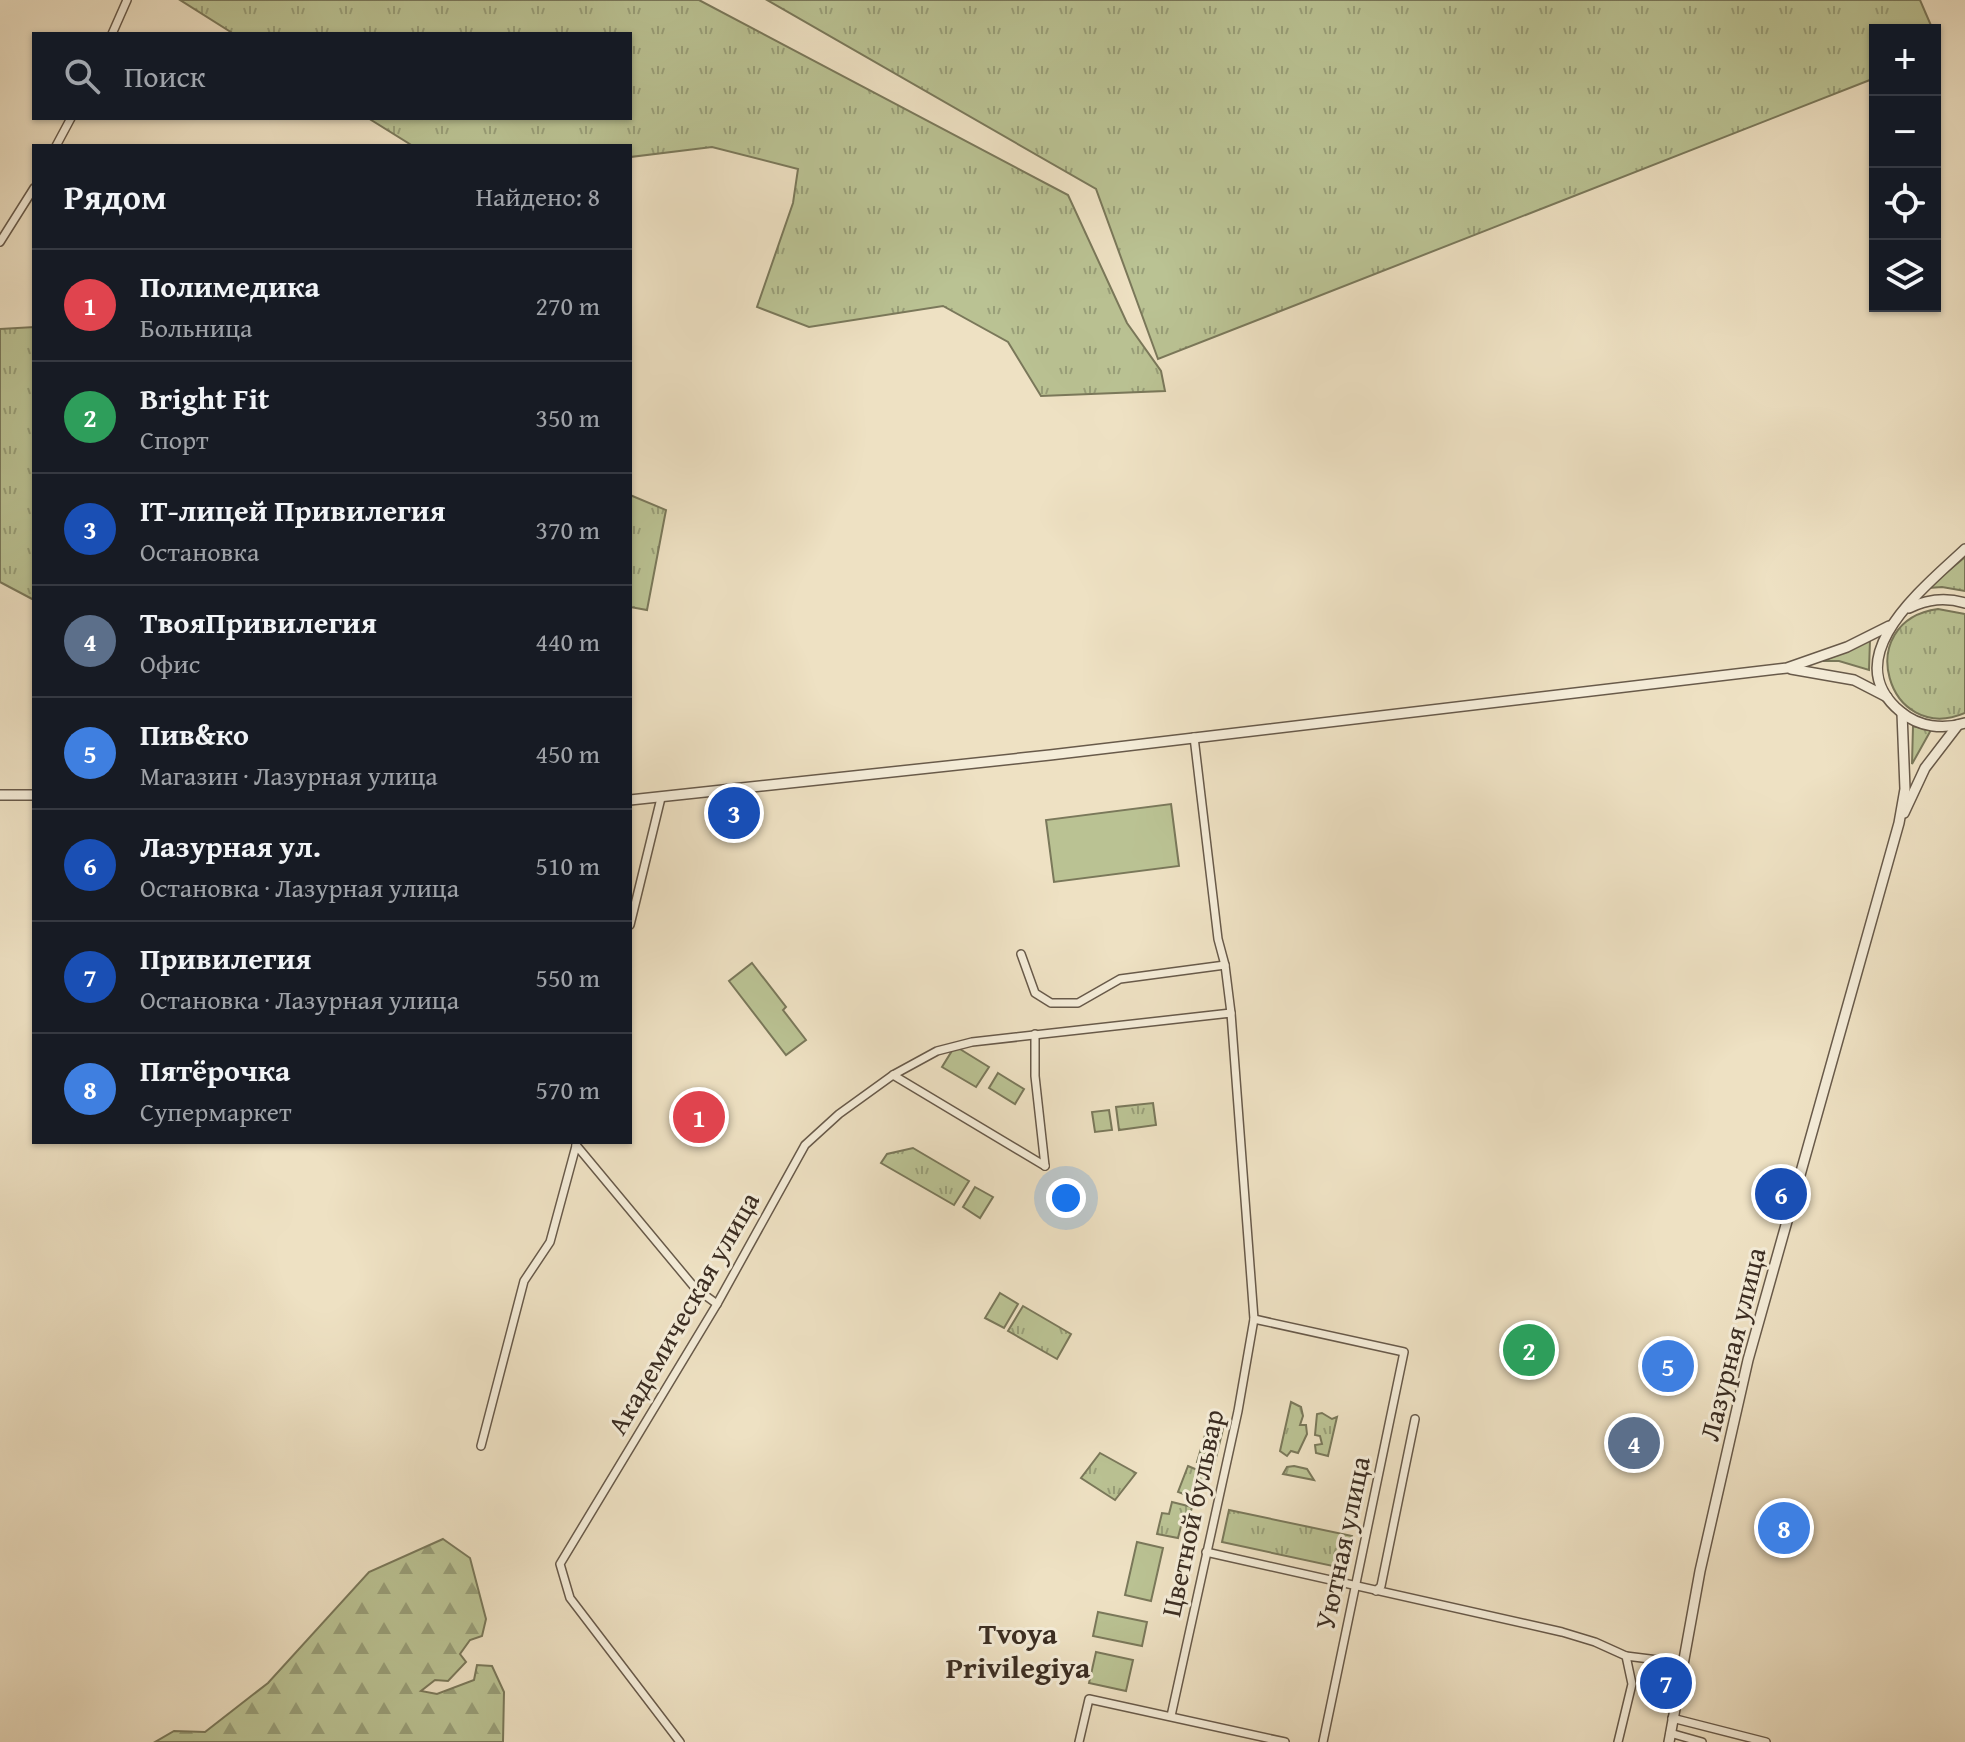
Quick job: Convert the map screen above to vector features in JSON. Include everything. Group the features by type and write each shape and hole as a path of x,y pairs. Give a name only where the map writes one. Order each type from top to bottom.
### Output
{"street":[{"path":"113,32 127,0"},
{"path":"57,144 70,120"},
{"path":"0,242 32,191"},
{"path":"632,800 1787,668 1847,647 1889,626 1925,586 1965,549"},
{"path":"1903,612 1930,600 1950,599 1965,603"},
{"path":"1889,626 1881,643 1878,662 1880,681 1888,698 1902,713 1928,726 1962,724"},
{"path":"1787,668 1854,680 1888,698"},
{"path":"1899,823 1905,789 1902,713"},
{"path":"1899,823 1925,768 1962,724"},
{"name":"Цветной бульвар","path":"1171,1716 1238,1411 1254,1319 1231,1013 1218,939 1194,737"},
{"path":"0,795 32,795"},
{"path":"632,917 661,798"},
{"name":"Лазурная улица","path":"1670,1738 1707,1537 1748,1360 1899,823"},
{"path":"1021,954 1035,993 1051,1003 1078,1003 1120,979 1225,965"},
{"name":"Академическая улица","path":"680,1742 570,1598 560,1564 717,1304 805,1145 839,1114 893,1075 937,1051 972,1042 1231,1013"},
{"path":"893,1075 1045,1166 1035,1076 1035,1034"},
{"path":"576,1144 695,1288 717,1304"},
{"path":"481,1446 524,1281 550,1242 576,1144"},
{"name":"Уютная улица","path":"1254,1319 1404,1352 1323,1742"},
{"path":"1376,1591 1381,1586 1415,1419"},
{"path":"1206,1552 1562,1632 1626,1656 1682,1663"},
{"path":"1618,1742 1632,1684 1626,1656"},
{"path":"1079,1742 1089,1699 1285,1742"},
{"path":"1672,1718 1766,1742"},
{"path":"1670,1738 1702,1742"}],"green space":[{"path":"180,0 699,0 1068,195 1127,323 1161,371 1165,391 1041,396 1008,342 943,306 809,327 757,307 793,203 798,169 712,147 632,157 632,144 410,144 371,120 632,120 632,32 231,32"},
{"path":"767,0 1920,0 1930,24 1869,24 1869,80 1158,359 1096,189"},
{"path":"32,327 32,599 0,582 0,329"},
{"path":"632,496 666,510 647,610 632,607"},
{"path":"1965,557 1965,591 1928,588"},
{"path":"1938,609 1965,614 1965,713 1938,718 1916,712 1899,698 1890,678 1888,656 1895,635 1911,618"},
{"path":"1870,640 1869,670 1839,661 1823,661"},
{"path":"1913,726 1931,730 1912,764"},
{"path":"1171,804 1179,866 1054,882 1046,820"},
{"path":"752,963 786,1007 783,1010 806,1040 786,1055 729,981"},
{"path":"955,1046 989,1067 976,1087 942,1067"},
{"path":"998,1073 1024,1089 1015,1104 989,1088"},
{"path":"1153,1103 1156,1125 1119,1130 1116,1107"},
{"path":"1109,1110 1112,1130 1095,1132 1092,1112"},
{"path":"913,1148 969,1181 954,1205 881,1163 887,1154"},
{"path":"975,1187 993,1197 980,1218 963,1207"},
{"path":"1000,1293 1018,1304 1004,1328 985,1318"},
{"path":"1023,1306 1071,1334 1057,1359 1008,1331"},
{"path":"1291,1402 1301,1407 1303,1416 1300,1425 1306,1425 1307,1434 1298,1453 1291,1451 1287,1456 1280,1451"},
{"path":"1322,1413 1332,1419 1337,1417 1328,1456 1316,1453 1315,1445 1322,1444 1320,1436 1315,1435 1317,1414"},
{"path":"1208,1425 1223,1429 1214,1466 1197,1462"},
{"path":"1100,1453 1136,1473 1115,1500 1081,1478"},
{"path":"1188,1466 1207,1474 1197,1499 1178,1492"},
{"path":"1287,1467 1307,1469 1314,1480 1283,1474"},
{"path":"1172,1502 1192,1507 1189,1519 1183,1518 1178,1538 1157,1534 1162,1513 1169,1514"},
{"path":"1229,1510 1352,1536 1347,1562 1342,1568 1222,1542"},
{"path":"443,1539 470,1558 486,1619 482,1636 470,1640 460,1654 466,1662 448,1681 435,1680 421,1691 437,1694 474,1680 477,1665 492,1666 504,1692 503,1742 155,1742 174,1731 205,1732 268,1683 369,1572"},
{"path":"1137,1542 1163,1548 1151,1601 1125,1595"},
{"path":"1098,1612 1147,1622 1142,1646 1093,1636"},
{"path":"1096,1652 1133,1660 1126,1691 1089,1683"}],"place":[{"name":"IT-лицей Привилегия","path":"734,813"},
{"name":"Полимедика","path":"699,1117"},
{"name":"Лазурная ул.","path":"1781,1194"},
{"name":"Bright Fit","path":"1529,1350"},
{"name":"Пив&ко","path":"1668,1366"},
{"name":"ТвояПривилегия","path":"1634,1443"},
{"name":"Пятёрочка","path":"1784,1528"},
{"name":"Привилегия","path":"1666,1683"}],"district":[{"name":"Tvoya Privilegiya","path":"1018,1651"}]}
